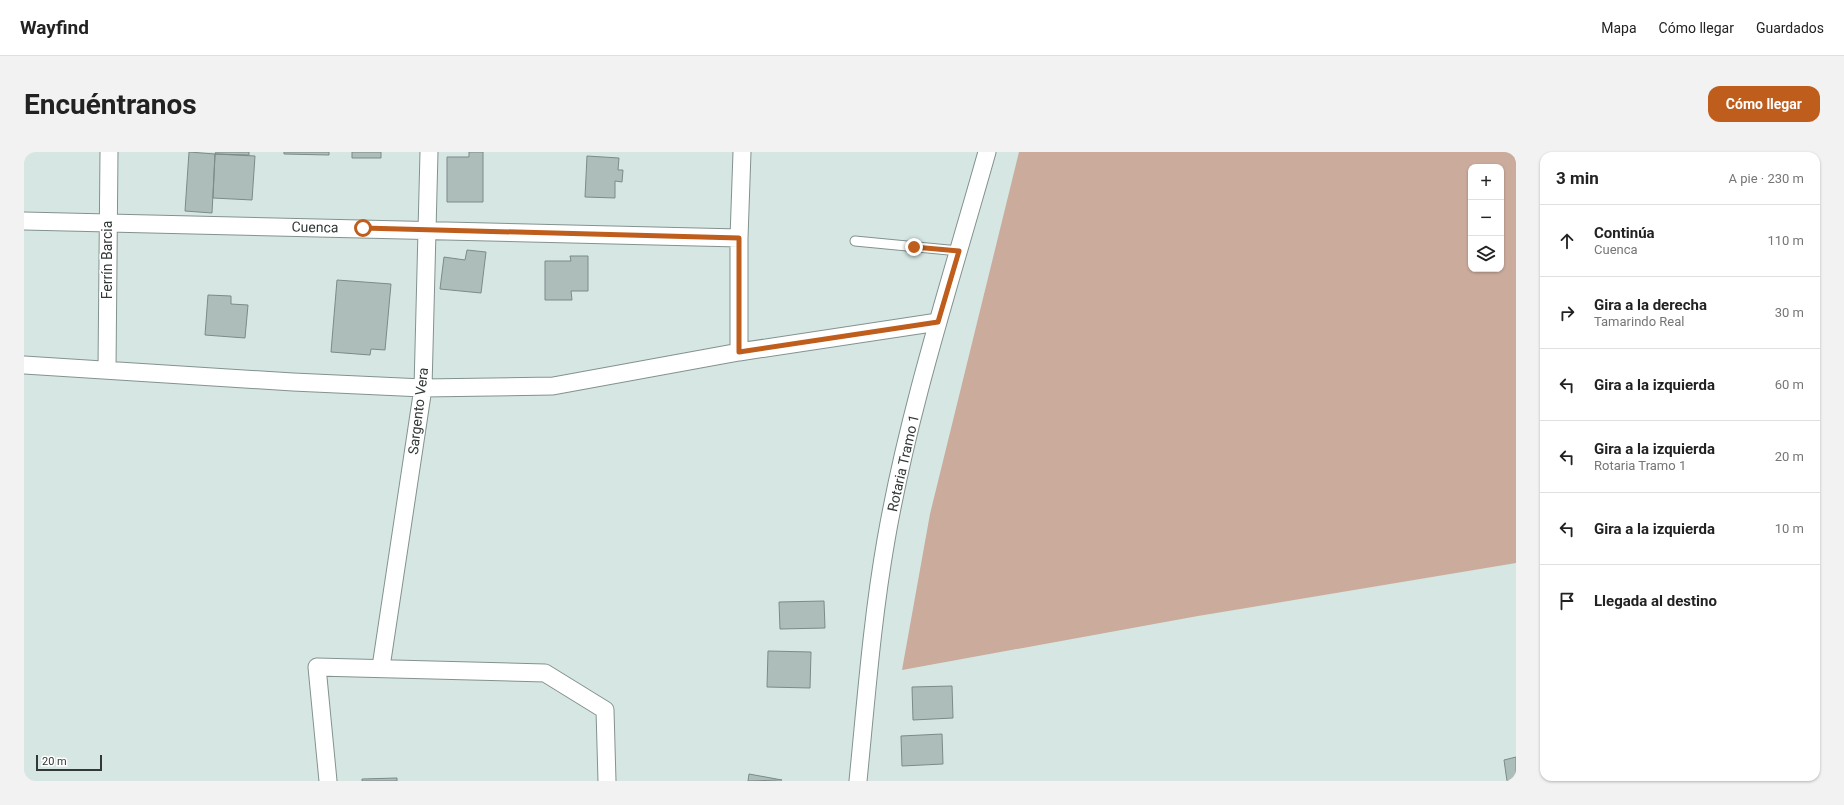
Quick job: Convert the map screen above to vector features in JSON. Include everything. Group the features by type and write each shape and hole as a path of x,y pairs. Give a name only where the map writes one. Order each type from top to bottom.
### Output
{"street":[{"name":"Ferrín Barcia","path":"107,369 107,222 109,152"},
{"name":"Sargento Vera","path":"381,667 423,388 429,152"},
{"path":"739,352 739,238 742,152"},
{"name":"Rotaria Tramo 1","path":"858,781 876,604 886,539 910,426 987,152"},
{"name":"Cuenca","path":"24,221 739,238"},
{"path":"24,365 107,369 293,382 423,388 553,386 739,352 938,322"},
{"path":"328,781 317,666 545,673 606,710 607,781"}],"lane":[{"path":"855,241 959,251"}],"shaded area":[{"path":"1019,152 1516,152 1516,563 1198,616 902,670 930,514"}],"building":[{"path":"189,152 215,154 212,213 185,211"},
{"path":"216,152 249,152 249,155 215,154"},
{"path":"284,152 329,152 329,155 284,154"},
{"path":"352,152 381,152 381,158 352,158"},
{"path":"469,152 483,152 483,202 447,202 447,157 469,157"},
{"path":"215,154 255,156 252,200 213,198"},
{"path":"587,156 619,158 618,170 623,170 622,182 615,181 615,198 585,197"},
{"path":"467,250 486,252 481,293 440,289 444,257 465,260"},
{"path":"570,256 588,256 588,291 571,291 572,300 545,300 545,261 571,261"},
{"path":"337,280 391,284 385,350 371,349 370,355 331,352"},
{"path":"208,295 231,296 231,304 248,305 245,338 205,335"},
{"path":"824,601 825,628 780,629 779,602"},
{"path":"768,651 811,652 810,688 767,687"},
{"path":"952,686 953,718 913,720 912,687"},
{"path":"942,734 943,764 902,766 901,736"},
{"path":"1516,757 1516,781 1507,781 1504,760"},
{"path":"749,774 782,780 748,781"},
{"path":"397,778 397,781 362,781 362,779"}],"route":[{"path":"363,228 739,238 739,352 938,322 959,251 914,247"}]}
